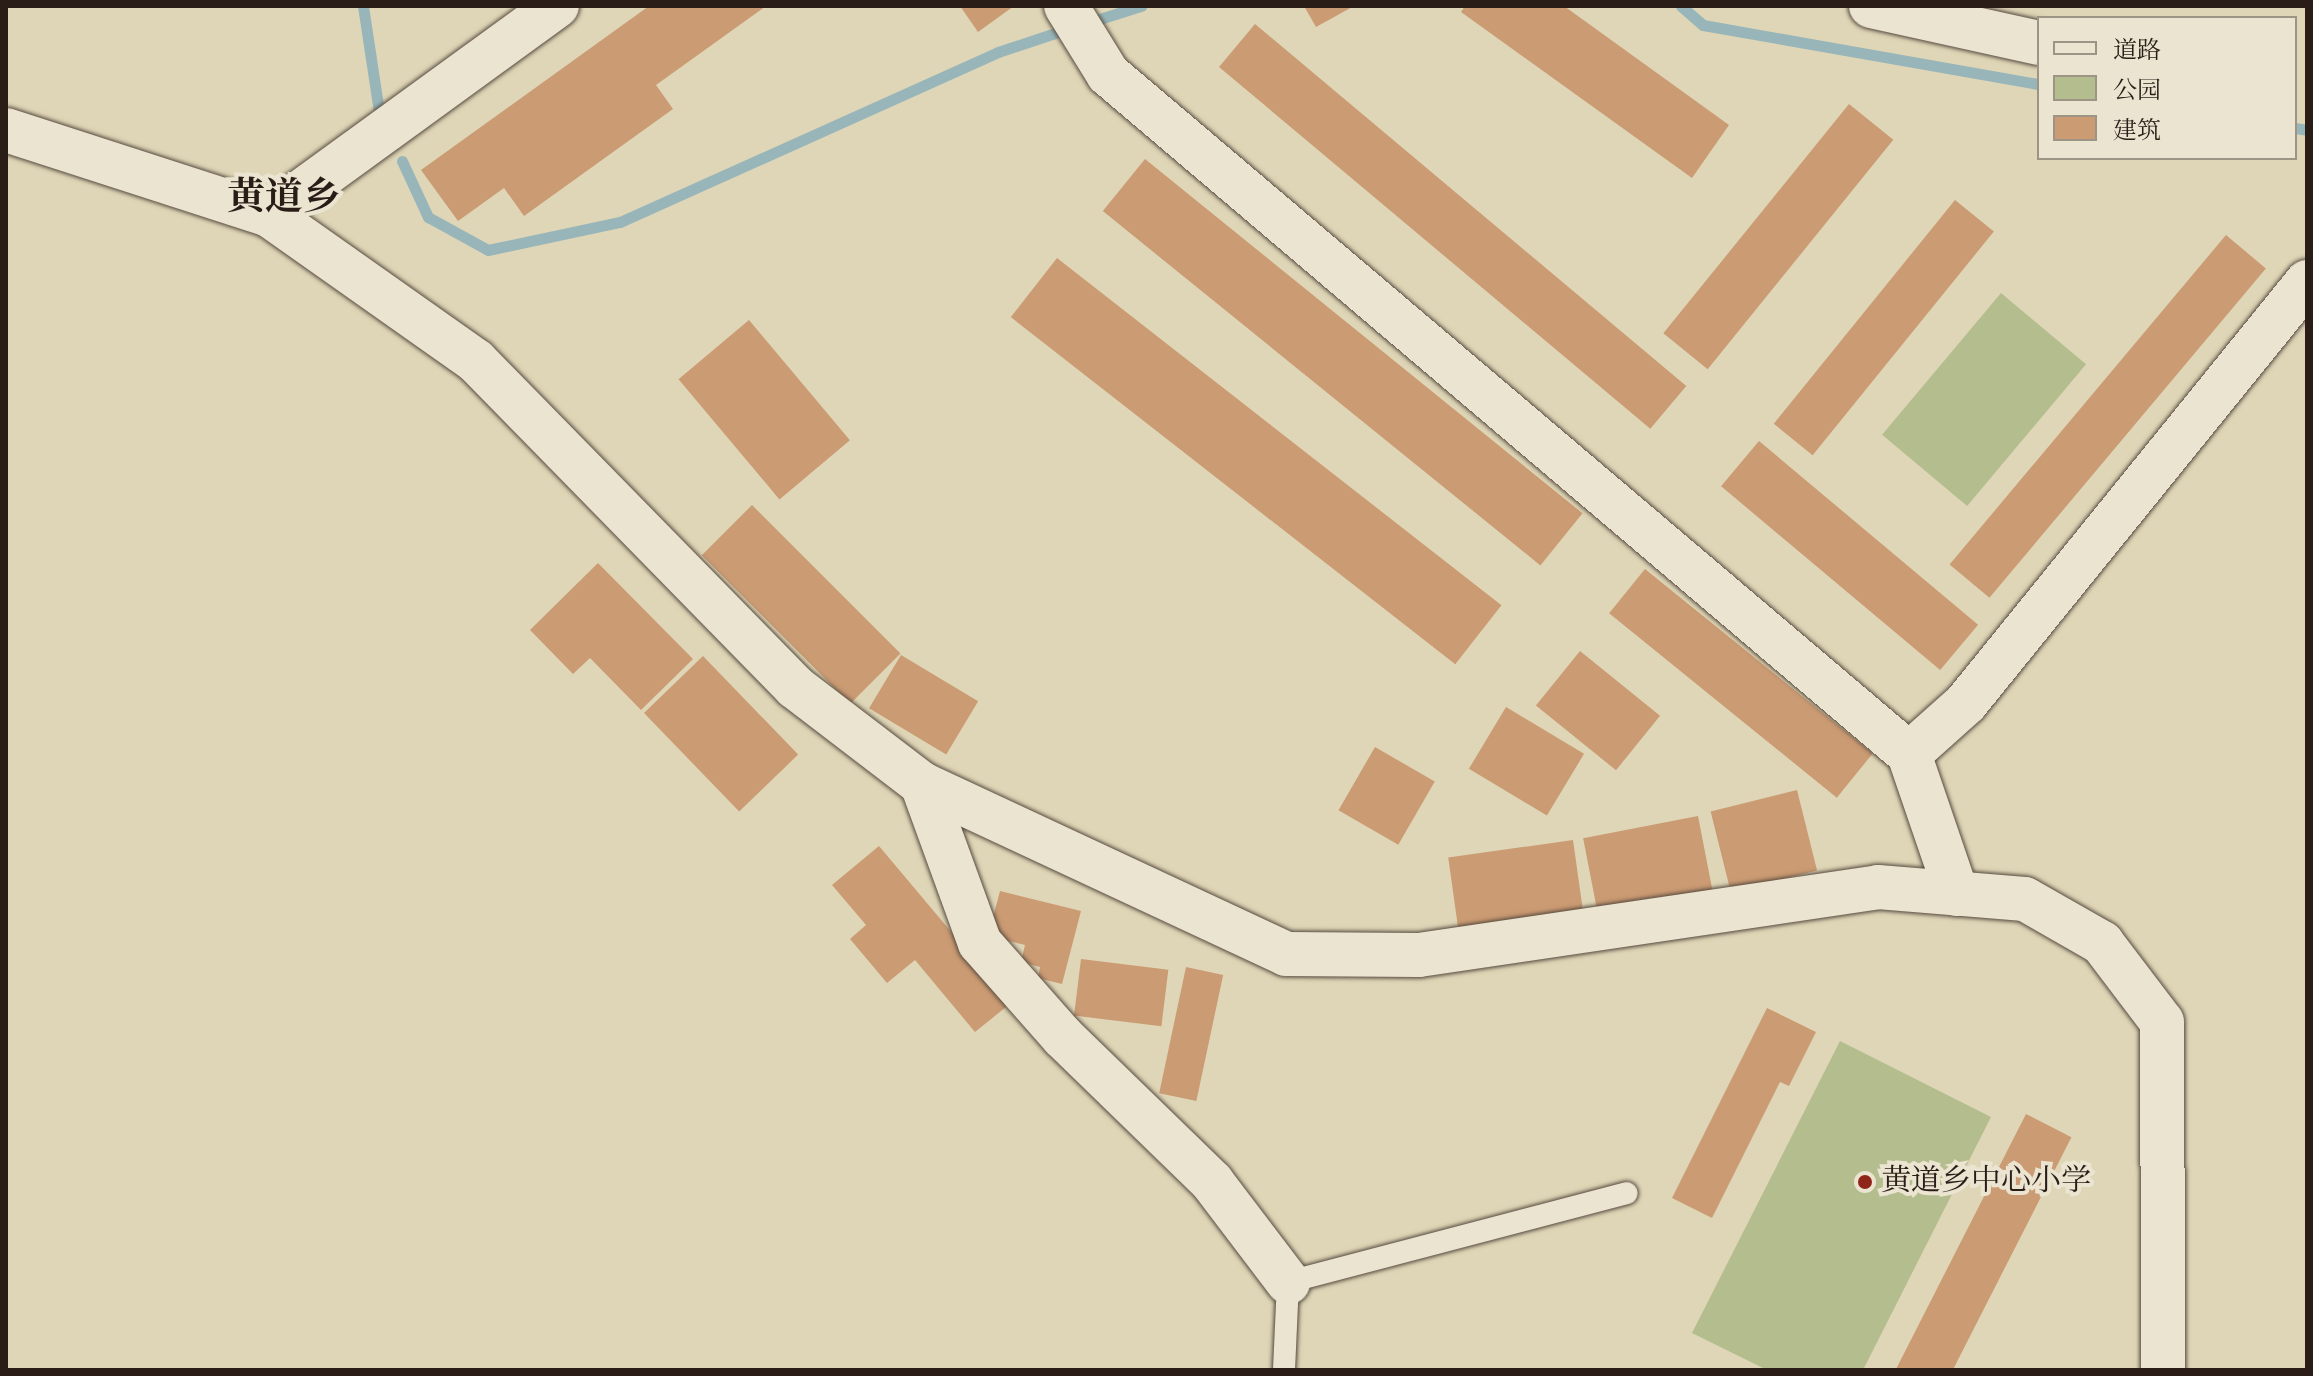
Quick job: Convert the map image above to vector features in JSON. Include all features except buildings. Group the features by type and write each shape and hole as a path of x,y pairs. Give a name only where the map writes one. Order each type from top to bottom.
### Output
{"street":[{"path":"269,215 557,6"},
{"path":"1066,6 1108,74 1909,754 1957,894"},
{"path":"1871,6 2037,43"},
{"path":"6,130 269,215 476,361 795,687 922,784 1286,954 1419,955 1878,887 2025,899 2102,943 2162,1022 2163,1370"},
{"path":"1909,754 1966,703 2307,282"},
{"path":"922,784 980,943 1063,1037 1212,1182 1288,1282"}],"lane":[{"path":"1284,1370 1288,1282 1627,1193"}],"green space":[{"path":"2001,293 2086,364 1967,506 1882,435"},
{"path":"1840,1041 1991,1117 1863,1370 1767,1370 1692,1333"}],"waterway":[{"path":"363,6 379,112"},
{"path":"1087,23 1141,6"},
{"path":"1681,6 1703,25 2037,84"},
{"path":"402,161 428,217 488,250 620,222 998,52 1070,28"},
{"path":"2297,128 2307,130"}],"place":[{"name":"黄道乡中心小学","path":"1865,1182"}],"district":[{"name":"黄道乡","path":"284,199"}]}
